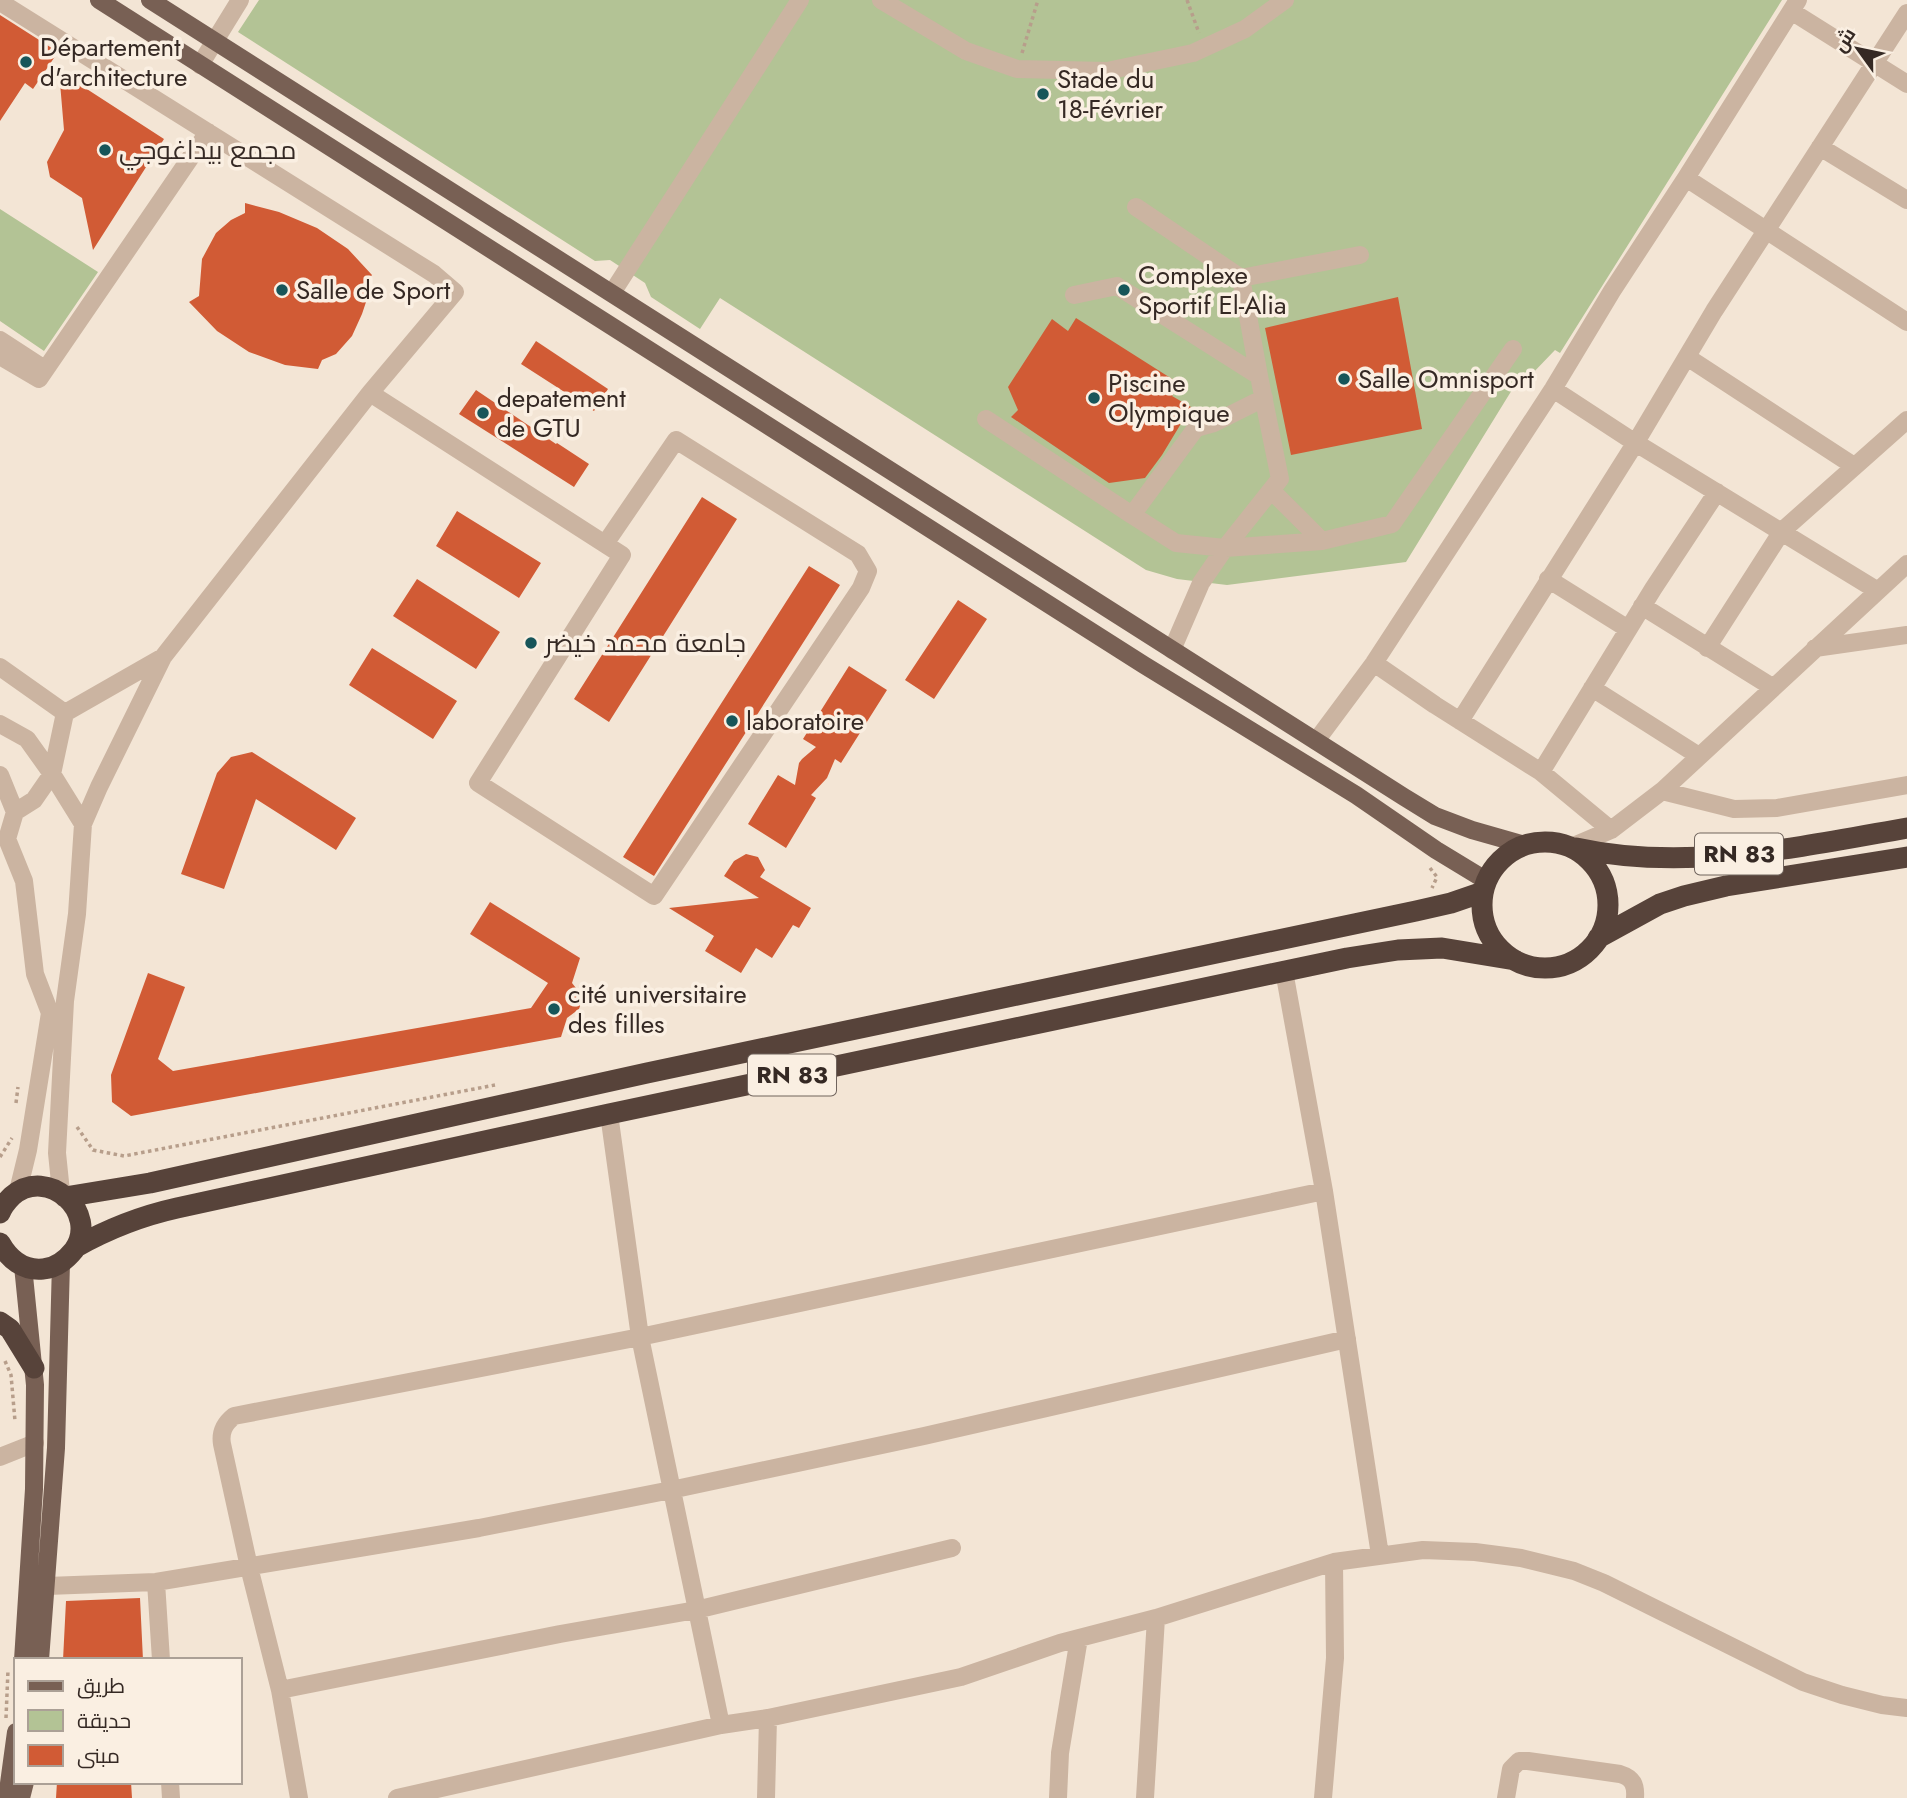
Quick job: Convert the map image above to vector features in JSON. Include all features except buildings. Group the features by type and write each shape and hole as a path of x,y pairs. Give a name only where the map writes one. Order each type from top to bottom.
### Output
{"highway":[{"name":"RN 83","path":"1571,847 1602,854 1676,859 1810,845 1907,828"},
{"path":"1549,842 1571,847 1589,859 1601,876 1608,897 1606,918 1598,938 1575,960 1561,965 1530,966 1502,951 1488,931 1482,908 1485,887 1496,865 1509,853 1525,845 1549,842"},
{"name":"RN 83","path":"1598,938 1660,904 1684,896 1726,886 1907,857"},
{"name":"RN 83","path":"63,1194 150,1183 647,1073 1403,914 1451,903 1485,887"},
{"name":"RN 83","path":"76,1247 115,1227 156,1213 1284,971 1398,950 1442,948 1515,960"},
{"path":"0,1243 12,1265 41,1270 55,1266 67,1258 76,1247 80,1235 81,1222 77,1210 63,1194 49,1187 37,1186 5,1204"},
{"path":"0,1322 10,1329 34,1368"}],"main road":[{"path":"99,0 1144,665 1356,795 1485,887"},
{"path":"150,0 1435,816 1525,845"},
{"path":"40,1658 56,1448 61,1262"},
{"path":"12,1265 34,1368 34,1489 23,1658"},
{"path":"7,1798 14,1747"}],"street":[{"path":"200,65 240,0"},
{"path":"612,293 800,0"},
{"path":"881,0 966,51 1017,69 1107,71 1192,53 1245,29 1285,0"},
{"path":"0,2 434,274 455,292 370,393 163,657 99,787 83,824 77,914 65,1001 57,1153 63,1194"},
{"path":"1316,741 1374,663 1553,389 1612,291 1795,6 1907,84"},
{"path":"1460,721 1767,229 1907,13"},
{"path":"43,374 208,132"},
{"path":"1820,147 1907,200"},
{"path":"1686,178 1907,322"},
{"path":"1136,207 1241,278 1360,255"},
{"path":"1172,650 1201,583 1280,479 1241,278"},
{"path":"1074,295 1117,286 1259,376"},
{"path":"0,341 43,374"},
{"path":"986,419 1176,543 1226,548 1322,541 1392,524 1513,349"},
{"path":"0,356 43,374"},
{"path":"1687,357 1854,466"},
{"path":"1553,389 1878,591"},
{"path":"370,393 622,555 478,783 654,896 861,587 868,571 858,554 676,440 605,544"},
{"path":"1132,515 1196,428 1214,423 1264,398"},
{"path":"1707,648 1782,531 1907,419"},
{"path":"1271,490 1322,541"},
{"path":"1541,772 1642,606 1717,492"},
{"path":"1571,847 1611,830 1662,791 1907,564"},
{"path":"1548,579 1628,629"},
{"path":"1642,606 1772,687"},
{"path":"1815,648 1907,635"},
{"path":"15,812 34,800 52,774 65,713 163,657"},
{"path":"1374,663 1541,772 1611,830"},
{"path":"0,667 65,713"},
{"path":"1592,688 1699,756"},
{"path":"0,724 27,739 83,824"},
{"path":"0,775 15,812 7,839 24,881 35,974 50,1013 28,1150 5,1204"},
{"path":"1662,791 1734,809 1777,808 1907,785"},
{"path":"1284,971 1324,1191 1380,1555"},
{"path":"609,1114 640,1337 720,1725"},
{"path":"299,1798 280,1690 249,1567 221,1438 225,1425 234,1416 640,1337 1324,1191"},
{"path":"47,1586 156,1582 479,1528 924,1436 1347,1339"},
{"path":"0,1457 34,1443"},
{"path":"280,1690 560,1634 696,1610 952,1548"},
{"path":"405,1797 720,1725 768,1718 961,1677 1334,1562 1423,1549 1521,1558 1574,1572 1604,1583 1803,1682 1882,1705 1907,1708"},
{"path":"1323,1798 1335,1658 1334,1562"},
{"path":"156,1582 161,1658"},
{"path":"1145,1798 1156,1619"},
{"path":"1058,1798 1060,1753 1079,1639"},
{"path":"766,1798 768,1718"},
{"path":"1506,1798 1511,1769 1519,1761 1528,1760 1624,1775 1633,1781 1635,1798"}],"path":[{"path":"1017,69 1038,0"},
{"path":"1187,0 1204,48"},
{"path":"1425,863 1437,877 1430,893"},
{"path":"76,1117 78,1130 93,1150 124,1156 503,1083"},
{"path":"15,1112 18,1087"},
{"path":"0,1157 13,1136"}],"green space":[{"name":"Complexe Sportif El-Alia","path":"259,0 1782,0 1560,353 1555,350 1530,376 1523,372 1406,562 1227,585 1177,579 1146,570 720,298 700,329 651,297 645,283 610,260 595,261 238,32"},
{"path":"0,209 98,272 44,351 0,321"}],"place":[{"name":"Département d'architecture","path":"26,62"},
{"name":"Stade du 18-Février","path":"1043,94"},
{"name":"مجمع بيداغوجي","path":"105,150"},
{"name":"Salle de Sport","path":"282,290"},
{"name":"Complexe Sportif El-Alia","path":"1124,290"},
{"name":"Salle Omnisport","path":"1344,379"},
{"name":"Piscine Olympique","path":"1094,398"},
{"name":"depatement de GTU","path":"483,413"},
{"name":"جامعة محمد خيضر","path":"531,643"},
{"name":"laboratoire","path":"732,721"},
{"name":"cité universitaire des filles","path":"554,1009"}]}
